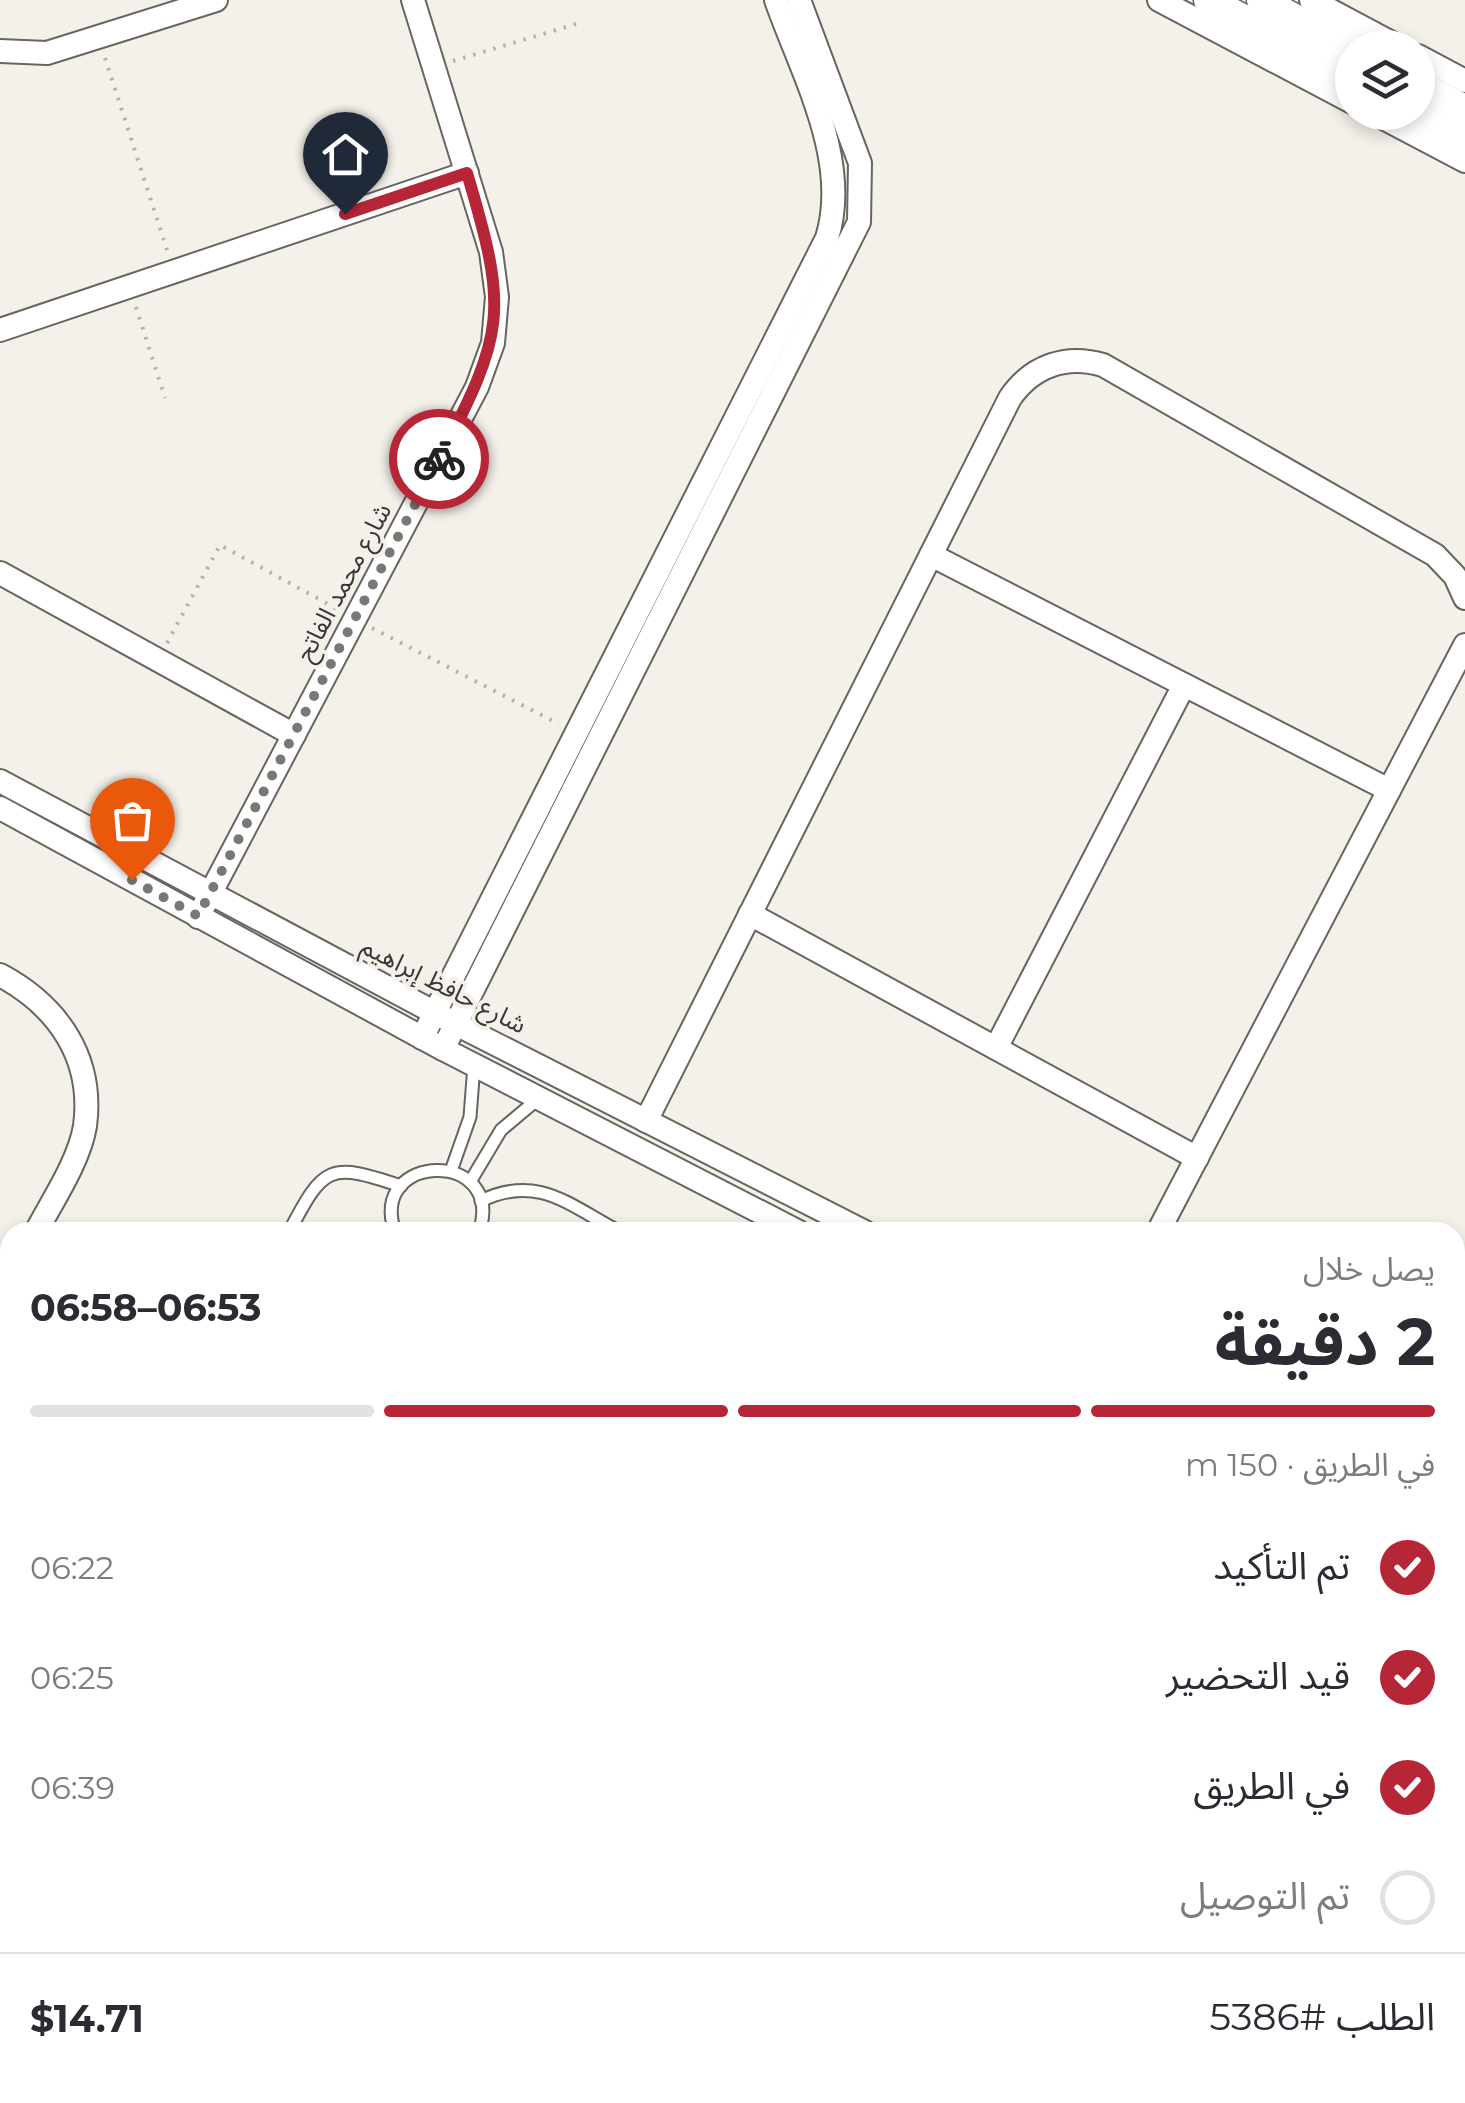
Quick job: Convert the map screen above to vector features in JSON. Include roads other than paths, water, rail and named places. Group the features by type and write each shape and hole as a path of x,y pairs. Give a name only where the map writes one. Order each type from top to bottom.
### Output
{"street":[{"path":"0,51 47,54 216,0"},
{"name":"شارع محمد الفاتح","path":"198,916 477,387 492,343 497,297 491,252 414,0"},
{"path":"1159,0 1201,6 1335,68"},
{"path":"1261,0 1335,40"},
{"path":"1311,0 1367,30"},
{"path":"433,1043 829,260 834,214 833,163 789,6"},
{"path":"1201,6 1335,91"},
{"path":"1435,65 1465,81"},
{"path":"1435,93 1465,109"},
{"path":"1435,119 1465,135"},
{"path":"1406,130 1465,161"},
{"path":"0,330 467,173"},
{"path":"446,1018 576,733 829,260"},
{"path":"646,1121 1018,387 1051,364 1077,360 1104,366 1435,555 1455,576 1465,598"},
{"path":"930,555 1388,790"},
{"path":"0,573 294,735"},
{"path":"1163,1222 1465,645"},
{"path":"996,1048 1184,685"},
{"name":"شارع حافظ إبراهيم","path":"0,781 446,1018 845,1222"},
{"path":"0,808 474,1065 780,1222"},
{"path":"750,914 1196,1158"},
{"path":"0,976 32,992 67,1030 85,1078 84,1129 41,1222"}],"lane":[{"path":"451,1171 470,1116 474,1065"},
{"path":"470,1182 501,1130 538,1098"},
{"path":"394,1222 392,1206 401,1186 429,1169 451,1171 470,1182 481,1201 480,1222"},
{"path":"294,1222 310,1192 332,1174 355,1170 401,1186"},
{"path":"481,1201 508,1189 539,1190 601,1222"}]}
